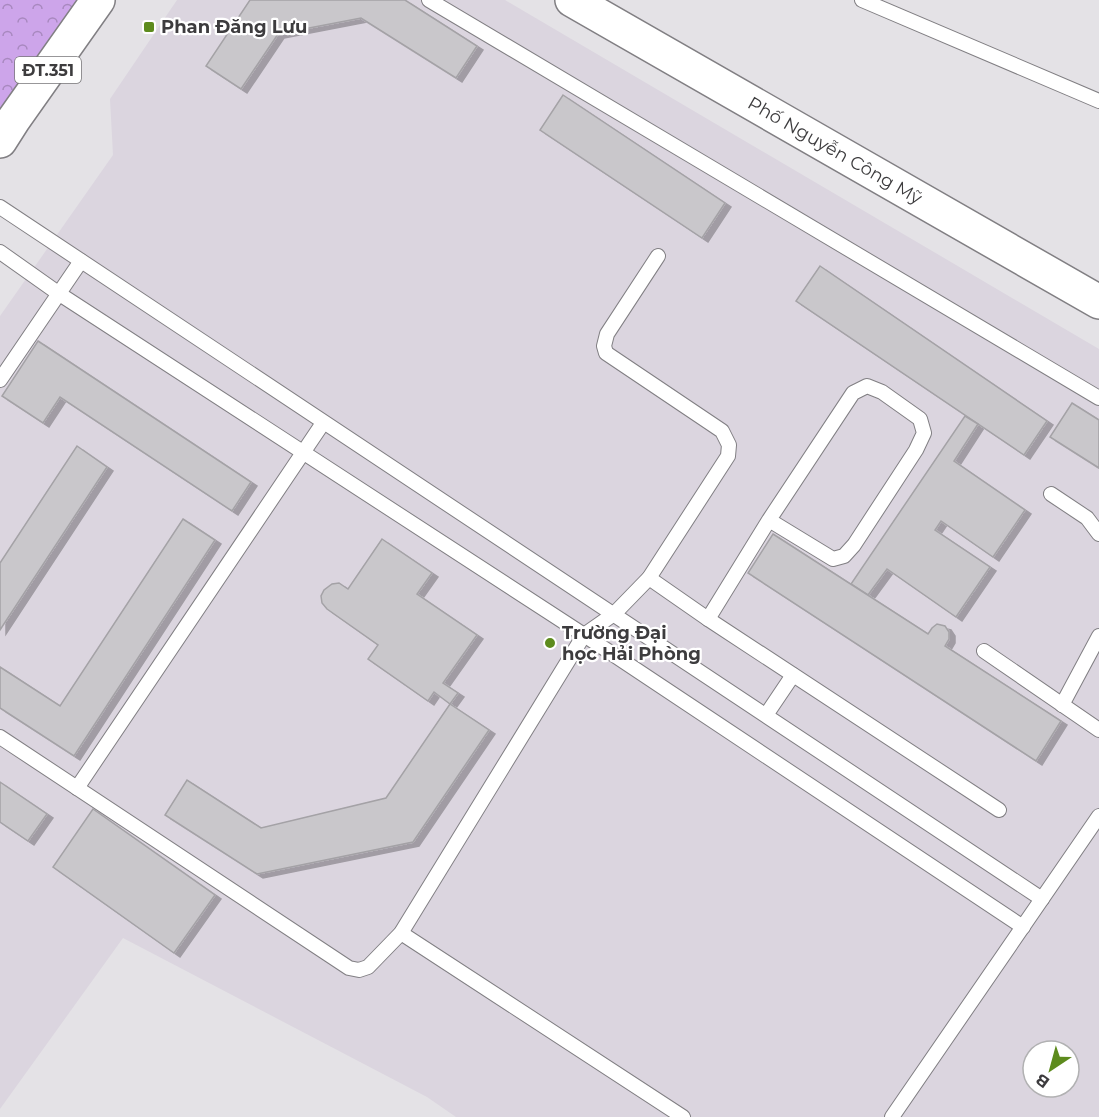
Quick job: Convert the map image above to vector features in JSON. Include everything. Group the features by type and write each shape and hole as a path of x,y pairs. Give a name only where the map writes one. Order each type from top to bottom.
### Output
{"street":[{"name":"ĐT.351","path":"0,141 98,0"},
{"name":"Phố Nguyễn Công Mỹ","path":"572,0 1099,302"}],"lane":[{"path":"429,0 1099,398"},
{"path":"862,0 1099,101"},
{"path":"0,207 1042,899"},
{"path":"0,252 58,293 584,635 1023,927"},
{"path":"0,737 349,968 360,970 368,967 401,933 584,635 614,614 649,578 728,456 729,444 722,431 606,353 604,346 607,334 658,256"},
{"path":"0,380 81,261"},
{"path":"708,619 769,520 853,393 867,386 882,392 920,419 924,434 916,450 855,545 844,556 833,559 769,520"},
{"path":"77,788 323,423"},
{"path":"1051,494 1088,518 1099,534"},
{"path":"649,578 999,810"},
{"path":"1062,705 1099,636"},
{"path":"984,651 1099,730"},
{"path":"766,715 793,675"},
{"path":"892,1117 1099,816"},
{"path":"401,933 683,1117"}],"shaded area":[{"name":"Trường Đại học Hải Phòng","path":"177,0 505,0 1099,349 1099,1117 456,1117 427,1097 123,938 0,1109 0,316 113,155 110,99"}],"green space":[{"path":"0,0 96,0 14,119 0,109"}],"building":[{"path":"250,0 405,0 477,46 456,78 361,18 278,34 241,89 206,66"},
{"path":"563,95 725,203 702,238 540,130"},
{"path":"820,266 1047,421 1024,455 796,301"},
{"path":"38,341 251,482 232,511 60,397 43,423 2,396"},
{"path":"1072,403 1099,420 1099,468 1050,437"},
{"path":"965,416 978,424 954,461 1025,510 993,557 941,521 935,530 990,567 956,617 887,569 868,595 851,584"},
{"path":"77,446 107,467 0,630 0,563"},
{"path":"183,519 215,540 74,756 0,708 0,667 60,706"},
{"path":"773,534 928,634 937,624 945,626 949,632 949,639 945,646 1061,721 1036,761 748,573"},
{"path":"382,539 432,573 417,594 477,635 443,683 458,693 450,704 434,692 428,701 368,659 378,645 327,609 322,603 321,596 324,590 332,584 339,583 348,589"},
{"path":"450,704 489,730 413,842 257,874 165,815 187,780 261,828 386,798"},
{"path":"0,782 47,814 28,841 0,822"},
{"path":"93,809 215,895 174,953 53,867"}],"place":[{"name":"Phan Đăng Lưu","path":"149,27"},
{"name":"Trường Đại học Hải Phòng","path":"550,643"}]}
